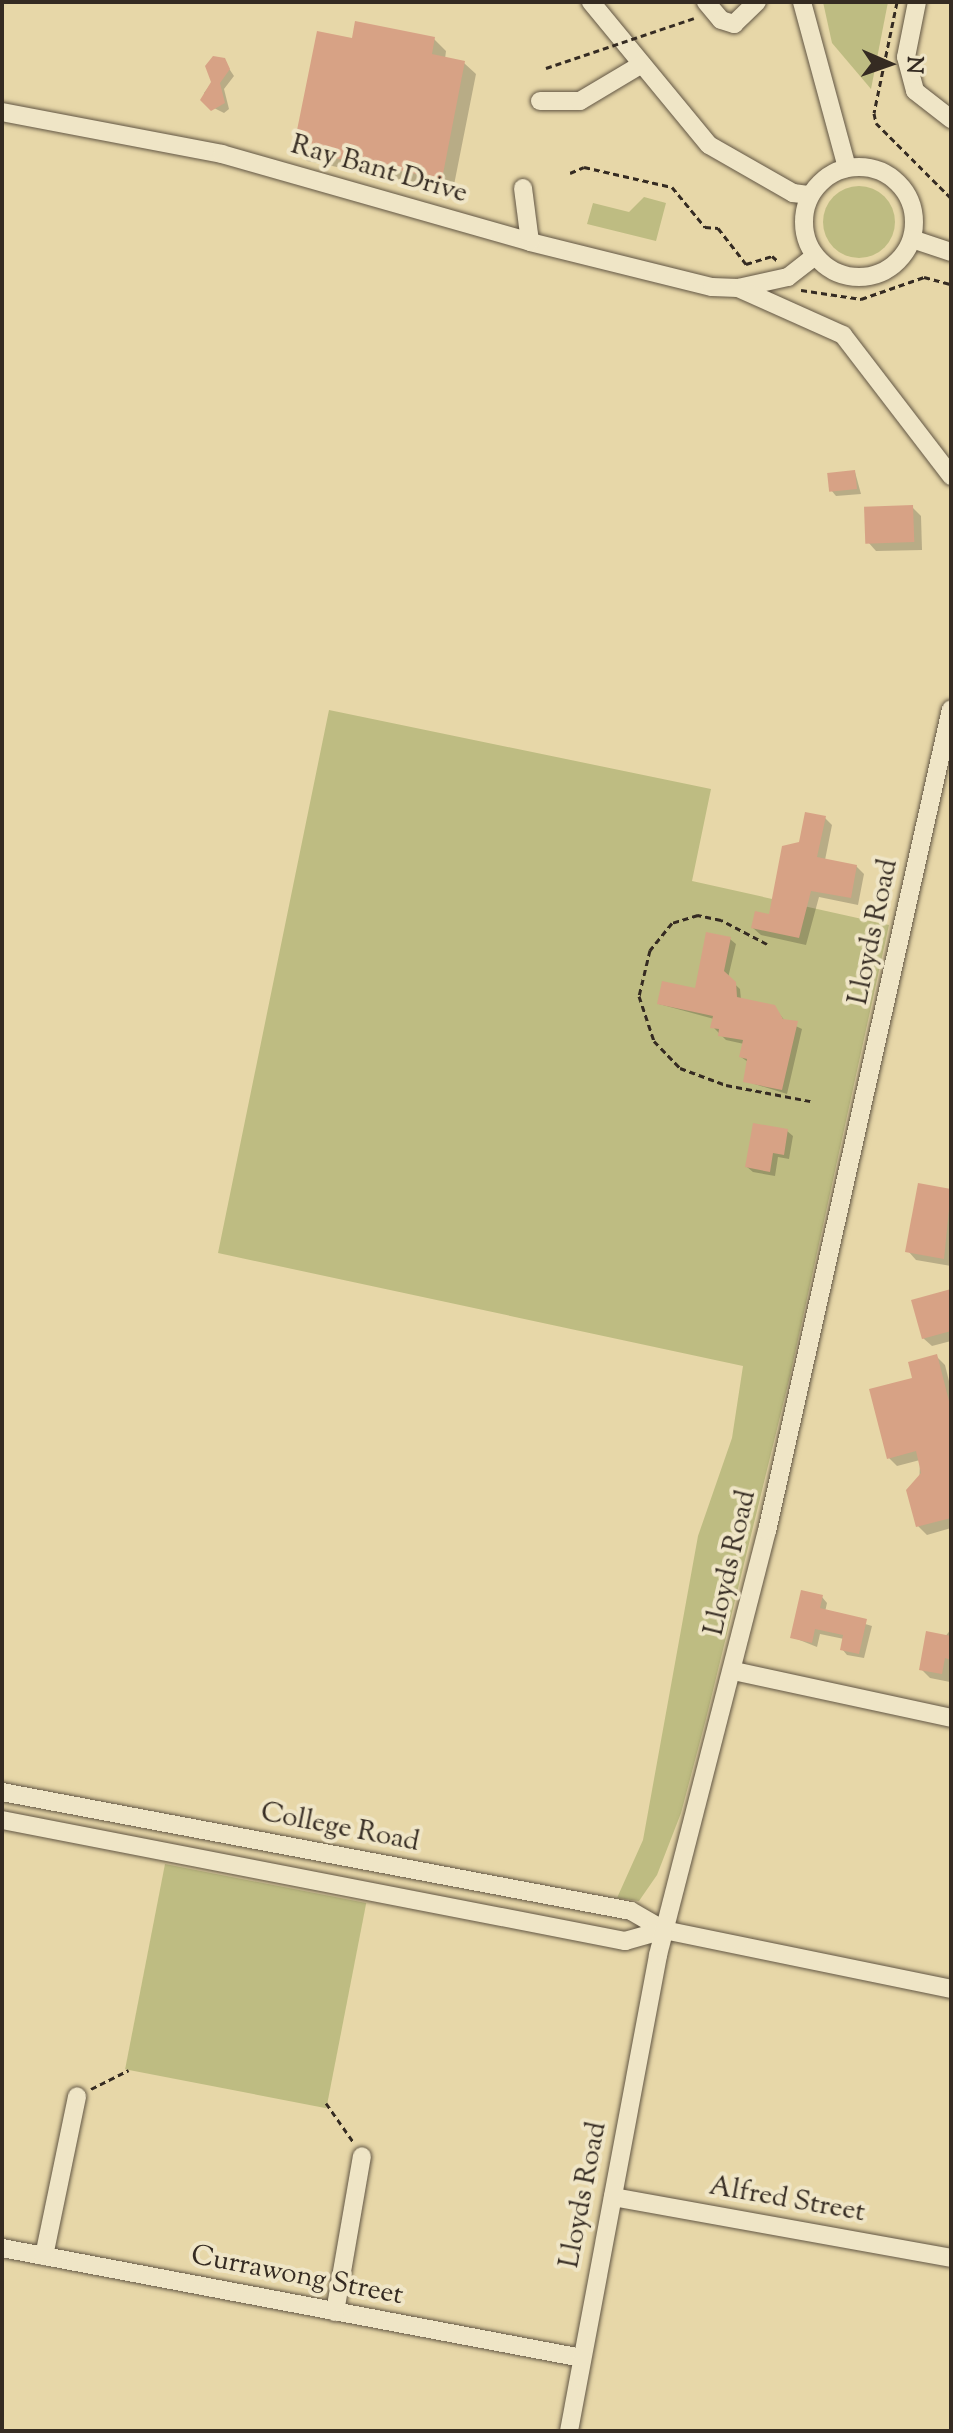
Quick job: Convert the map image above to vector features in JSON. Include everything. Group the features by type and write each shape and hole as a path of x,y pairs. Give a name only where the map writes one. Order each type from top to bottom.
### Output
{"street":[{"path":"591,2 709,145 793,193 810,195"},
{"path":"706,2 721,20 734,24 757,2"},
{"path":"802,2 847,168"},
{"path":"917,2 906,57 915,91 951,119"},
{"path":"540,101 580,101 642,64"},
{"name":"Ray Bant Drive","path":"2,112 222,154 530,242 684,281 738,288 843,335 951,476"},
{"path":"863,166 894,179 912,206 912,239 898,261 877,275 843,275 815,256 804,226 810,195 832,173 847,168 863,166"},
{"path":"523,188 530,242"},
{"path":"912,239 951,252"},
{"name":"Ray Bant Drive","path":"738,288 788,277 815,256"},
{"name":"Lloyds Road","path":"569,2431 664,1930 734,1671 951,709"},
{"path":"734,1671 951,1718"},
{"name":"College Road","path":"2,1792 631,1911 664,1930 951,1989"},
{"name":"College Road","path":"2,1820 625,1941 664,1930"},
{"path":"44,2256 77,2096"},
{"path":"335,2312 362,2156"},
{"name":"Alfred Street","path":"613,2197 951,2258"},
{"name":"Currawong Street","path":"2,2248 582,2358"}],"path":[{"path":"897,2 877,95 876,123 951,198"},
{"path":"546,68 695,18"},
{"path":"570,173 584,167 672,187 705,227 718,228 746,264 772,256 781,265"},
{"path":"796,291 815,289 861,299 924,277 951,284"},
{"path":"767,944 721,920 698,915 672,923 650,950 639,996 654,1041 680,1068 726,1085 810,1101"},
{"path":"77,2096 129,2070"},
{"path":"326,2103 362,2156"}],"shaded area":[{"path":"823,2 888,2 871,89 832,43"},
{"path":"859,186 885,196 895,222 885,248 859,258 833,248 823,222 833,196"},
{"path":"644,197 666,203 656,241 587,224 593,203 629,212"},
{"path":"329,710 711,789 692,881 889,925 790,1376 706,1719 681,1813 657,1875 639,1901 617,1898 643,1840 698,1536 732,1438 743,1366 218,1253"},
{"path":"165,1864 366,1903 326,2108 125,2069"}],"building":[{"path":"355,21 435,37 432,54 465,61 442,179 293,150 317,31 352,38"},
{"path":"213,56 225,58 230,69 220,83 225,103 211,111 200,100 211,82 205,66"},
{"path":"855,470 857,489 829,492 827,473"},
{"path":"913,505 914,542 865,544 864,507"},
{"path":"805,812 826,816 817,857 857,865 851,898 811,891 799,938 751,928 755,911 769,914 782,846 799,842"},
{"path":"706,932 731,937 724,971 736,982 737,997 775,1005 783,1019 798,1021 782,1090 743,1082 747,1059 739,1057 743,1040 718,1036 719,1029 710,1028 713,1016 657,1004 662,981 695,988"},
{"path":"753,1123 788,1129 784,1155 773,1153 770,1172 745,1167"},
{"path":"918,1183 951,1189 944,1259 905,1252"},
{"path":"951,1289 951,1331 922,1339 911,1300"},
{"path":"937,1354 951,1409 951,1518 916,1527 906,1490 921,1473 916,1451 887,1459 869,1389 912,1378 908,1362"},
{"path":"801,1590 823,1595 820,1608 867,1619 859,1654 840,1650 843,1635 815,1629 812,1643 790,1638"},
{"path":"926,1631 951,1636 951,1660 945,1658 942,1674 919,1670"}]}
